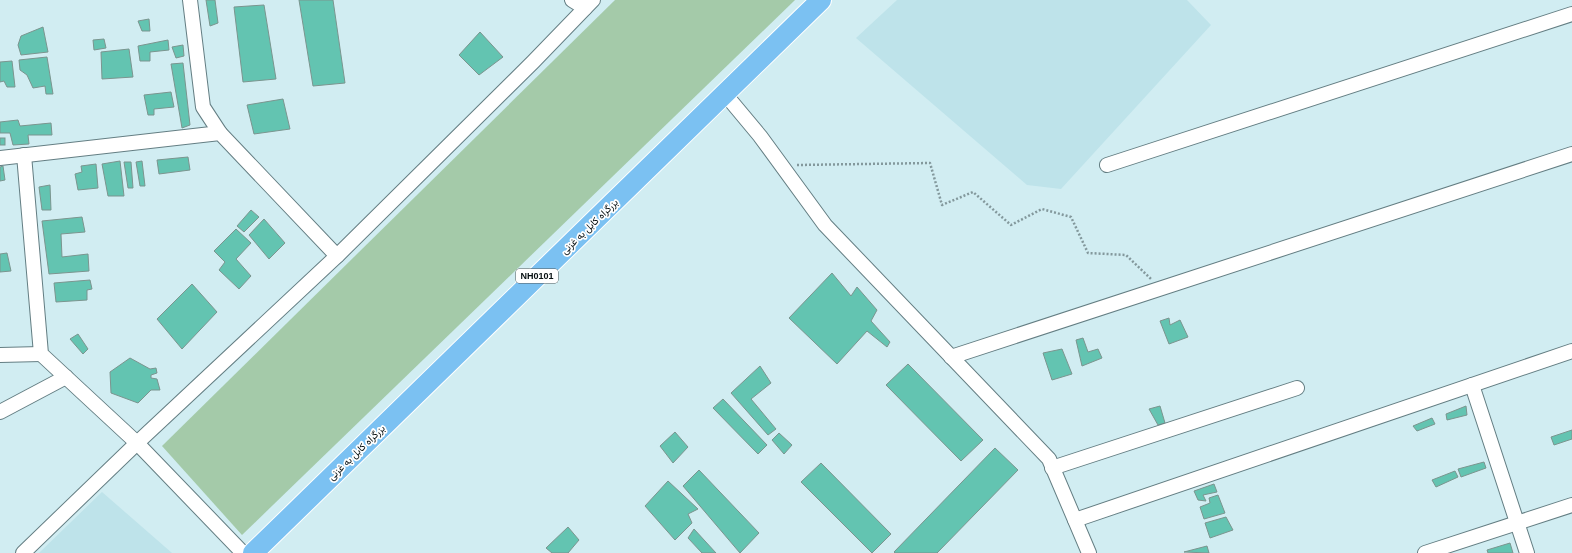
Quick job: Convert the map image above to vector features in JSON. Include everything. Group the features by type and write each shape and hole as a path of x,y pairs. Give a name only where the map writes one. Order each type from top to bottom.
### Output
{"highway":[{"name":"بزرگراه کابل به غزنی","path":"253,553 821,0"}],"street":[{"path":"190,0 203,107 220,133 337,256"},
{"path":"572,0 589,4"},
{"path":"24,553 137,443 337,256 522,73 589,4"},
{"path":"1108,165 1572,14"},
{"path":"724,94 760,136 825,226 1049,459 1089,553"},
{"path":"0,158 220,133"},
{"path":"951,357 1572,154"},
{"path":"24,155 41,354 137,443 243,553"},
{"path":"1075,520 1572,351"},
{"path":"0,354 41,354"},
{"path":"0,412 66,377"},
{"path":"1472,385 1527,553"},
{"path":"1052,468 1296,388"},
{"path":"1425,553 1518,524 1572,505"}],"path":[{"path":"782,165 930,163 942,205 973,192 1011,225 1042,209 1071,217 1088,253 1126,255 1162,288"}],"shaded area":[{"path":"897,0 1187,0 1211,25 1061,189 1027,185 856,38"},
{"path":"102,492 172,553 39,553"}],"green space":[{"path":"615,0 795,0 242,535 162,446"}],"building":[{"path":"206,0 215,0 218,23 210,26"},
{"path":"299,0 333,0 345,83 313,86"},
{"path":"264,5 276,79 243,82 234,7"},
{"path":"149,19 150,31 142,31 138,21"},
{"path":"43,27 48,52 21,55 18,45 21,36"},
{"path":"480,32 503,57 479,75 459,55"},
{"path":"104,39 106,48 94,50 93,40"},
{"path":"168,40 169,50 150,52 150,61 140,61 138,46"},
{"path":"183,45 184,56 176,58 172,47"},
{"path":"129,49 133,77 102,79 101,52"},
{"path":"47,57 53,94 46,94 45,86 33,88 27,75 20,70 19,60"},
{"path":"12,61 15,87 7,87 4,81 0,82 0,62"},
{"path":"183,63 190,125 182,128 171,64"},
{"path":"171,92 174,107 154,109 154,115 148,115 144,95"},
{"path":"283,99 290,129 254,134 247,105"},
{"path":"18,120 20,126 51,123 52,135 28,135 29,144 13,145 10,133 0,133 0,122"},
{"path":"0,138 5,138 5,145 0,145"},
{"path":"188,157 190,170 159,174 157,160"},
{"path":"120,161 124,196 108,196 102,164"},
{"path":"142,161 145,186 140,186 136,162"},
{"path":"124,162 131,162 133,188 128,188"},
{"path":"96,164 98,188 78,190 75,174 82,172 81,166"},
{"path":"3,166 5,180 0,181 0,167"},
{"path":"50,185 51,210 42,210 39,187"},
{"path":"251,210 259,217 244,232 237,226"},
{"path":"82,217 85,232 61,234 62,257 88,254 89,271 49,274 42,221"},
{"path":"264,219 285,243 269,259 249,235"},
{"path":"236,229 251,243 236,259 251,276 239,289 219,270 225,262 214,251"},
{"path":"7,253 11,271 0,272 0,254"},
{"path":"832,273 851,296 857,287 877,310 871,321 890,342 887,347 867,331 837,364 789,318"},
{"path":"90,280 92,289 87,290 87,300 56,302 54,283"},
{"path":"192,284 217,312 182,349 157,319"},
{"path":"1169,318 1170,325 1180,320 1188,337 1169,344 1160,321"},
{"path":"78,334 88,349 83,354 70,339"},
{"path":"1083,338 1088,352 1098,349 1102,358 1082,366 1076,340"},
{"path":"1062,349 1072,374 1052,380 1043,353"},
{"path":"130,358 150,369 156,368 157,373 151,375 151,378 157,379 160,390 151,390 138,403 111,393 110,372"},
{"path":"908,364 983,440 961,461 886,385"},
{"path":"760,366 771,383 751,399 776,429 768,435 731,393"},
{"path":"723,399 767,445 758,454 713,408"},
{"path":"1160,406 1165,423 1158,425 1149,409"},
{"path":"1466,406 1467,415 1447,420 1446,414"},
{"path":"1432,418 1435,424 1417,431 1413,426"},
{"path":"1572,430 1572,439 1554,445 1551,437"},
{"path":"675,432 688,447 673,463 660,446"},
{"path":"779,433 792,445 784,454 772,440"},
{"path":"995,448 1018,470 937,553 895,553 894,552"},
{"path":"1484,462 1486,468 1461,477 1458,469"},
{"path":"821,463 891,534 872,553 801,482"},
{"path":"699,470 759,533 740,553 683,486"},
{"path":"1455,471 1458,477 1436,487 1432,480"},
{"path":"668,481 698,509 688,514 692,523 675,540 645,506"},
{"path":"1214,484 1217,492 1203,495 1206,501 1198,500 1194,491"},
{"path":"1218,495 1225,513 1204,519 1200,507 1210,503 1209,498"},
{"path":"1226,517 1233,530 1210,538 1205,523"},
{"path":"568,527 579,540 568,553 552,553 546,548"},
{"path":"694,529 716,553 702,553 688,538"},
{"path":"1510,543 1513,553 1488,553 1487,550"},
{"path":"1207,546 1209,553 1184,552"}]}
